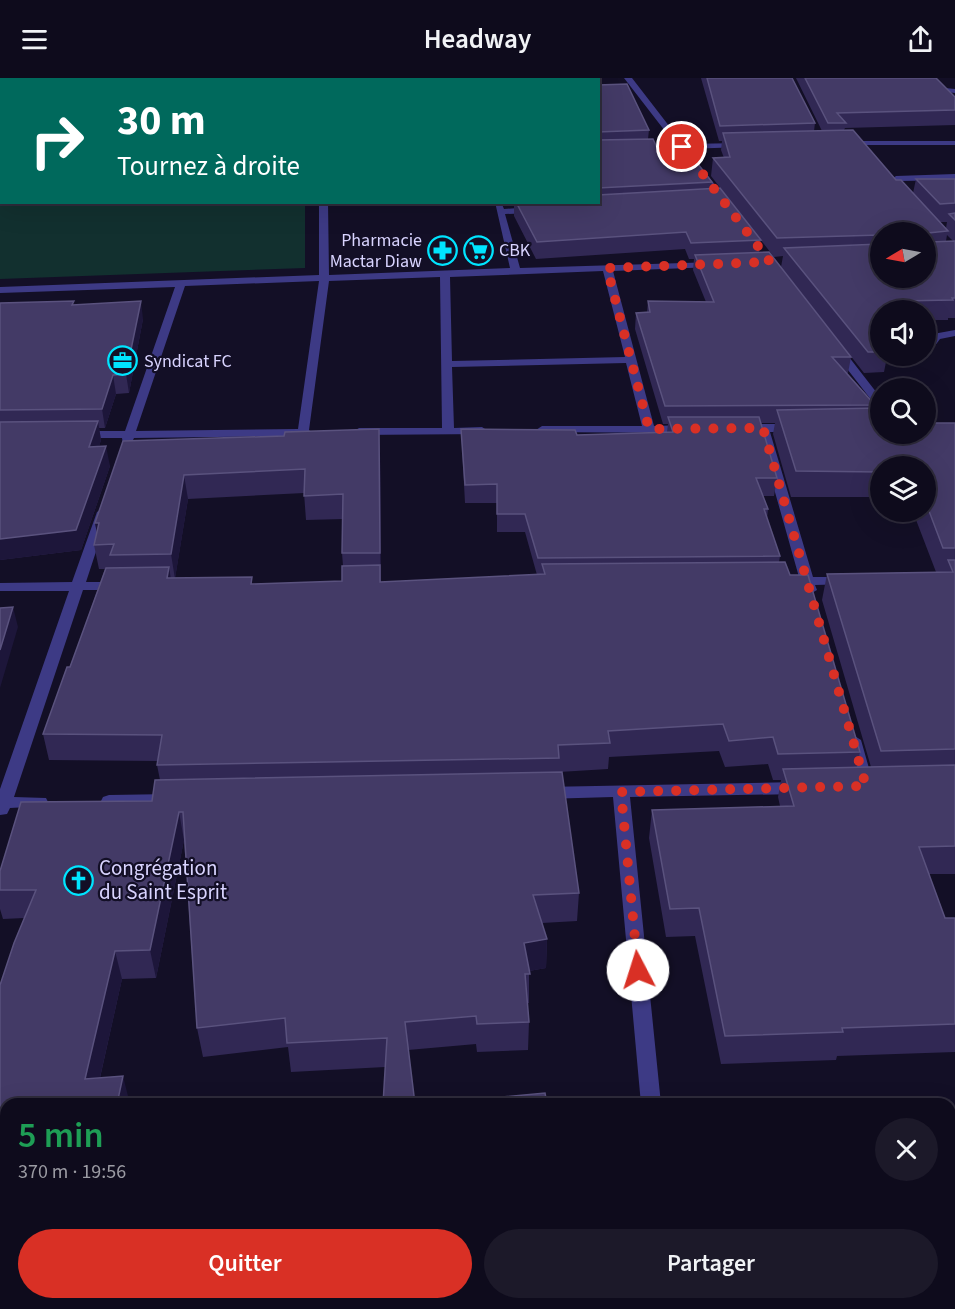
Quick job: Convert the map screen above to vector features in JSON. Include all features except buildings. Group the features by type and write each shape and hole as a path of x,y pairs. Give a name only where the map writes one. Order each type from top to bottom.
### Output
{"street":[{"path":"628,78 736,217"},
{"path":"922,87 955,91"},
{"path":"833,143 955,143"},
{"path":"600,149 752,145"},
{"path":"910,203 895,186 896,179 955,177"},
{"path":"710,200 722,199"},
{"path":"70,435 308,432 324,278 323,204"},
{"path":"516,271 499,207 546,209"},
{"path":"0,290 724,263"},
{"path":"607,268 649,429"},
{"path":"445,273 448,431"},
{"path":"122,456 181,283"},
{"path":"4,305 12,289"},
{"path":"936,337 955,333"},
{"path":"832,342 870,391"},
{"path":"446,364 632,360"},
{"path":"729,428 810,428"},
{"path":"763,428 814,604"},
{"path":"531,430 694,429"},
{"path":"348,432 495,431"},
{"path":"51,802 1,807 107,500"},
{"path":"771,581 864,580"},
{"path":"0,587 137,586"},
{"path":"849,729 866,786"},
{"path":"526,793 819,787"},
{"path":"621,792 650,1098"},
{"path":"98,801 194,800"}],"green space":[{"path":"0,204 305,204 305,268 0,279"}],"place":[{"name":"Pharmacie Mactar Diaw","path":"443,250"},
{"name":"CBK","path":"478,250"},
{"name":"Syndicat FC","path":"123,361"},
{"name":"Congrégation du Saint Esprit","path":"78,880"}],"route":[{"path":"638,970 621,792 866,786 763,428 649,429 607,268 770,262 682,147"}]}
